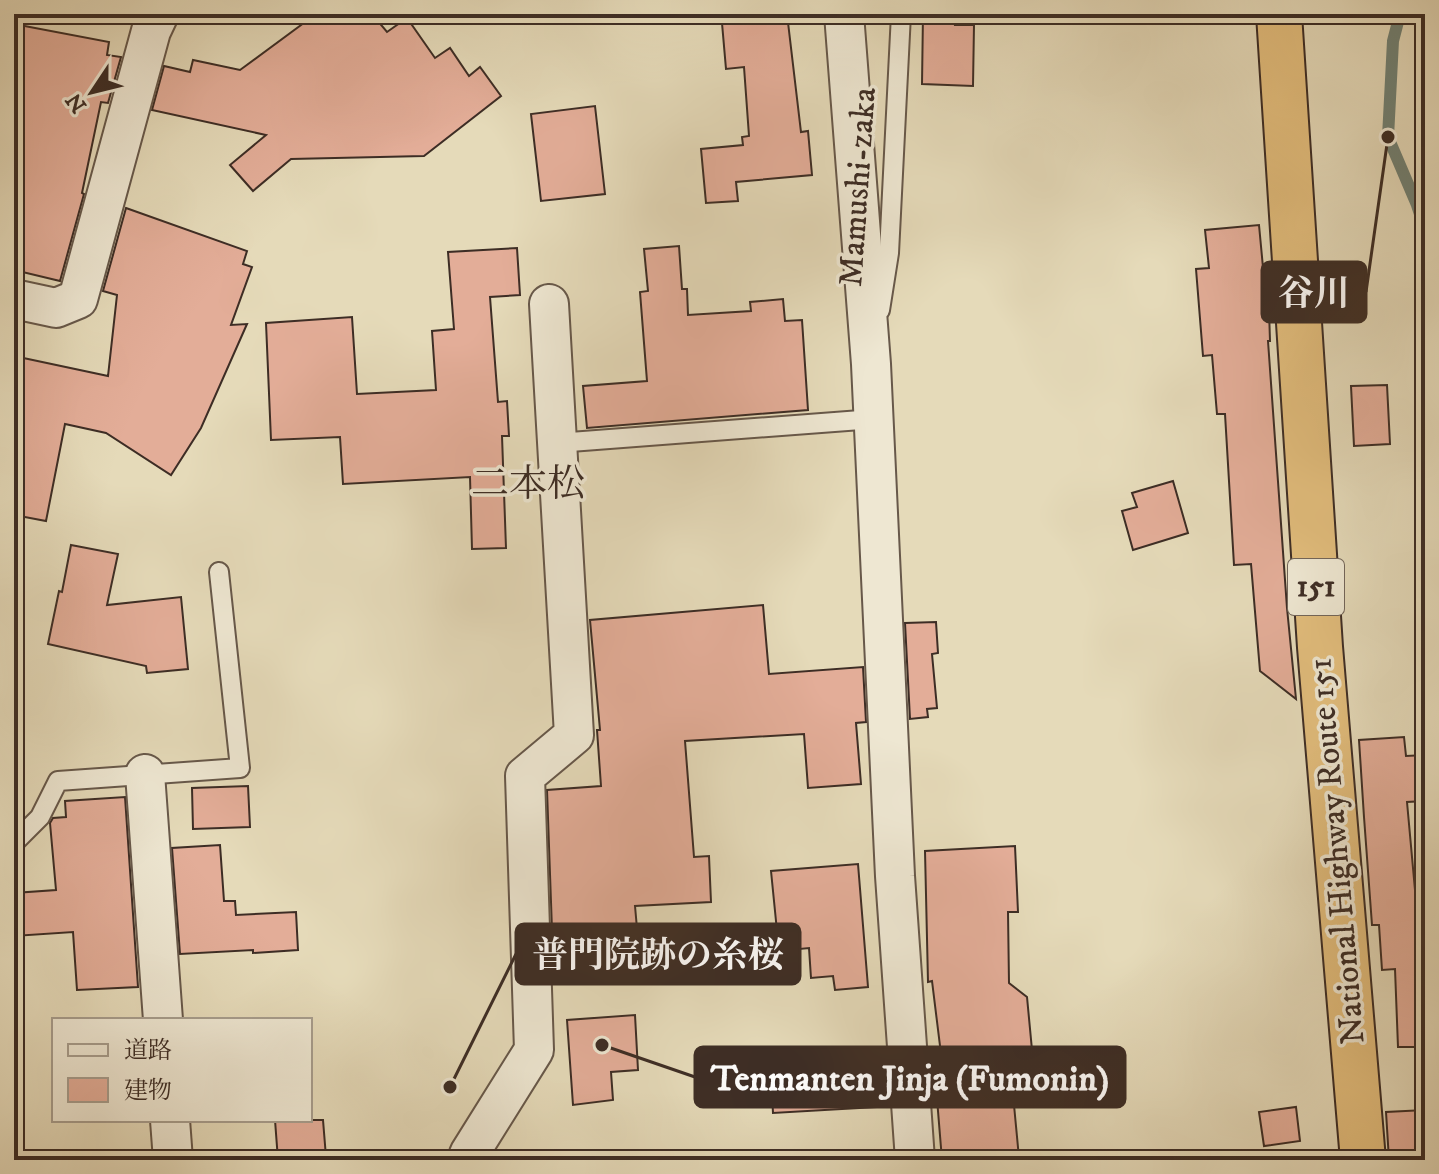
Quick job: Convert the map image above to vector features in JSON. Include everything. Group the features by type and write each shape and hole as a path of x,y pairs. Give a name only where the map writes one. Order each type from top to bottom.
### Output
{"highway":[{"name":"National Highway Route 151","path":"1279,14 1320,647 1363,1160"}],"street":[{"path":"14,299 56,308 78,299 151,31 159,14"},
{"path":"844,14 871,364 895,876 915,1160"},
{"path":"469,1160 469,1154 534,1050 525,776 574,735 549,304"},
{"path":"145,774 163,1018"},
{"path":"170,1122 173,1160"}],"lane":[{"name":"Mamushi-zaka","path":"871,364 889,253 901,14"},
{"path":"557,443 874,419"},
{"path":"14,843 40,817 58,781 240,768 219,572"}],"building":[{"path":"316,14 372,14 387,32 407,18 435,58 450,48 469,76 480,67 501,96 424,156 291,159 253,191 230,165 266,135 152,110 164,66 190,72 193,60 240,70"},
{"path":"733,14 787,14 801,132 808,131 812,175 736,182 738,201 706,203 701,149 743,145 742,137 749,136 744,67 726,69 722,23 733,21"},
{"path":"923,14 956,14 955,25 974,25 973,86 922,84"},
{"path":"14,24 109,42 107,55 121,57 108,103 101,102 84,194 60,281 14,270"},
{"path":"595,106 605,194 541,201 531,114"},
{"path":"126,208 247,251 243,264 252,267 231,325 247,324 201,428 171,475 106,433 65,424 46,521 14,515 14,356 108,376 117,295 103,291"},
{"path":"1259,225 1269,310 1268,341 1296,699 1260,671 1251,564 1234,565 1225,414 1217,414 1212,355 1203,356 1196,269 1209,268 1205,230"},
{"path":"679,246 682,289 687,289 688,315 751,311 750,302 783,299 785,321 802,320 808,410 587,428 583,386 647,381 640,292 648,291 644,249"},
{"path":"517,248 520,295 490,297 498,402 507,401 509,436 502,436 506,548 472,549 470,477 343,484 340,437 271,440 266,323 352,317 357,394 436,390 432,331 454,329 448,252"},
{"path":"1387,385 1390,444 1354,446 1351,386"},
{"path":"1173,481 1188,533 1133,550 1122,511 1137,507 1132,493"},
{"path":"71,545 118,554 107,605 181,597 188,669 147,673 146,666 48,644"},
{"path":"763,605 769,674 863,667 866,722 856,723 861,784 808,788 804,734 685,741 694,857 709,856 711,902 635,906 639,951 553,958 547,790 601,786 597,730 600,730 590,620"},
{"path":"936,622 938,653 932,654 937,708 927,709 928,717 910,719 905,623"},
{"path":"1404,737 1406,756 1425,755 1425,801 1407,802 1415,890 1425,898 1425,1047 1398,1047 1395,969 1382,970 1379,925 1372,925 1364,817 1359,740"},
{"path":"248,786 250,827 193,829 192,788"},
{"path":"125,797 138,987 77,990 73,932 14,936 14,893 56,890 50,823 53,818 66,817 65,801"},
{"path":"220,845 224,901 235,901 236,915 296,912 298,950 180,954 172,848"},
{"path":"1015,846 1018,912 1008,912 1009,983 1027,997 1037,1103 1014,1105 1019,1158 942,1160 934,1062 942,1062 932,981 928,982 925,851"},
{"path":"858,864 868,987 835,990 833,976 811,978 809,948 779,951 771,871"},
{"path":"635,1015 638,1070 611,1072 613,1100 573,1105 567,1020"},
{"path":"872,1050 876,1107 773,1113 770,1056"},
{"path":"1296,1107 1300,1141 1264,1146 1259,1112"},
{"path":"1425,1110 1425,1160 1389,1160 1386,1112"},
{"path":"323,1120 326,1157 278,1160 275,1122"}],"waterway":[{"path":"1400,14 1393,41 1388,137 1425,229"}],"place":[{"name":"谷川","path":"1388,137"},
{"name":"Tenmanten Jinja (Fumonin)","path":"602,1045"},
{"name":"普門院跡の糸桜","path":"450,1087"}],"district":[{"name":"二本松","path":"528,485"}]}
